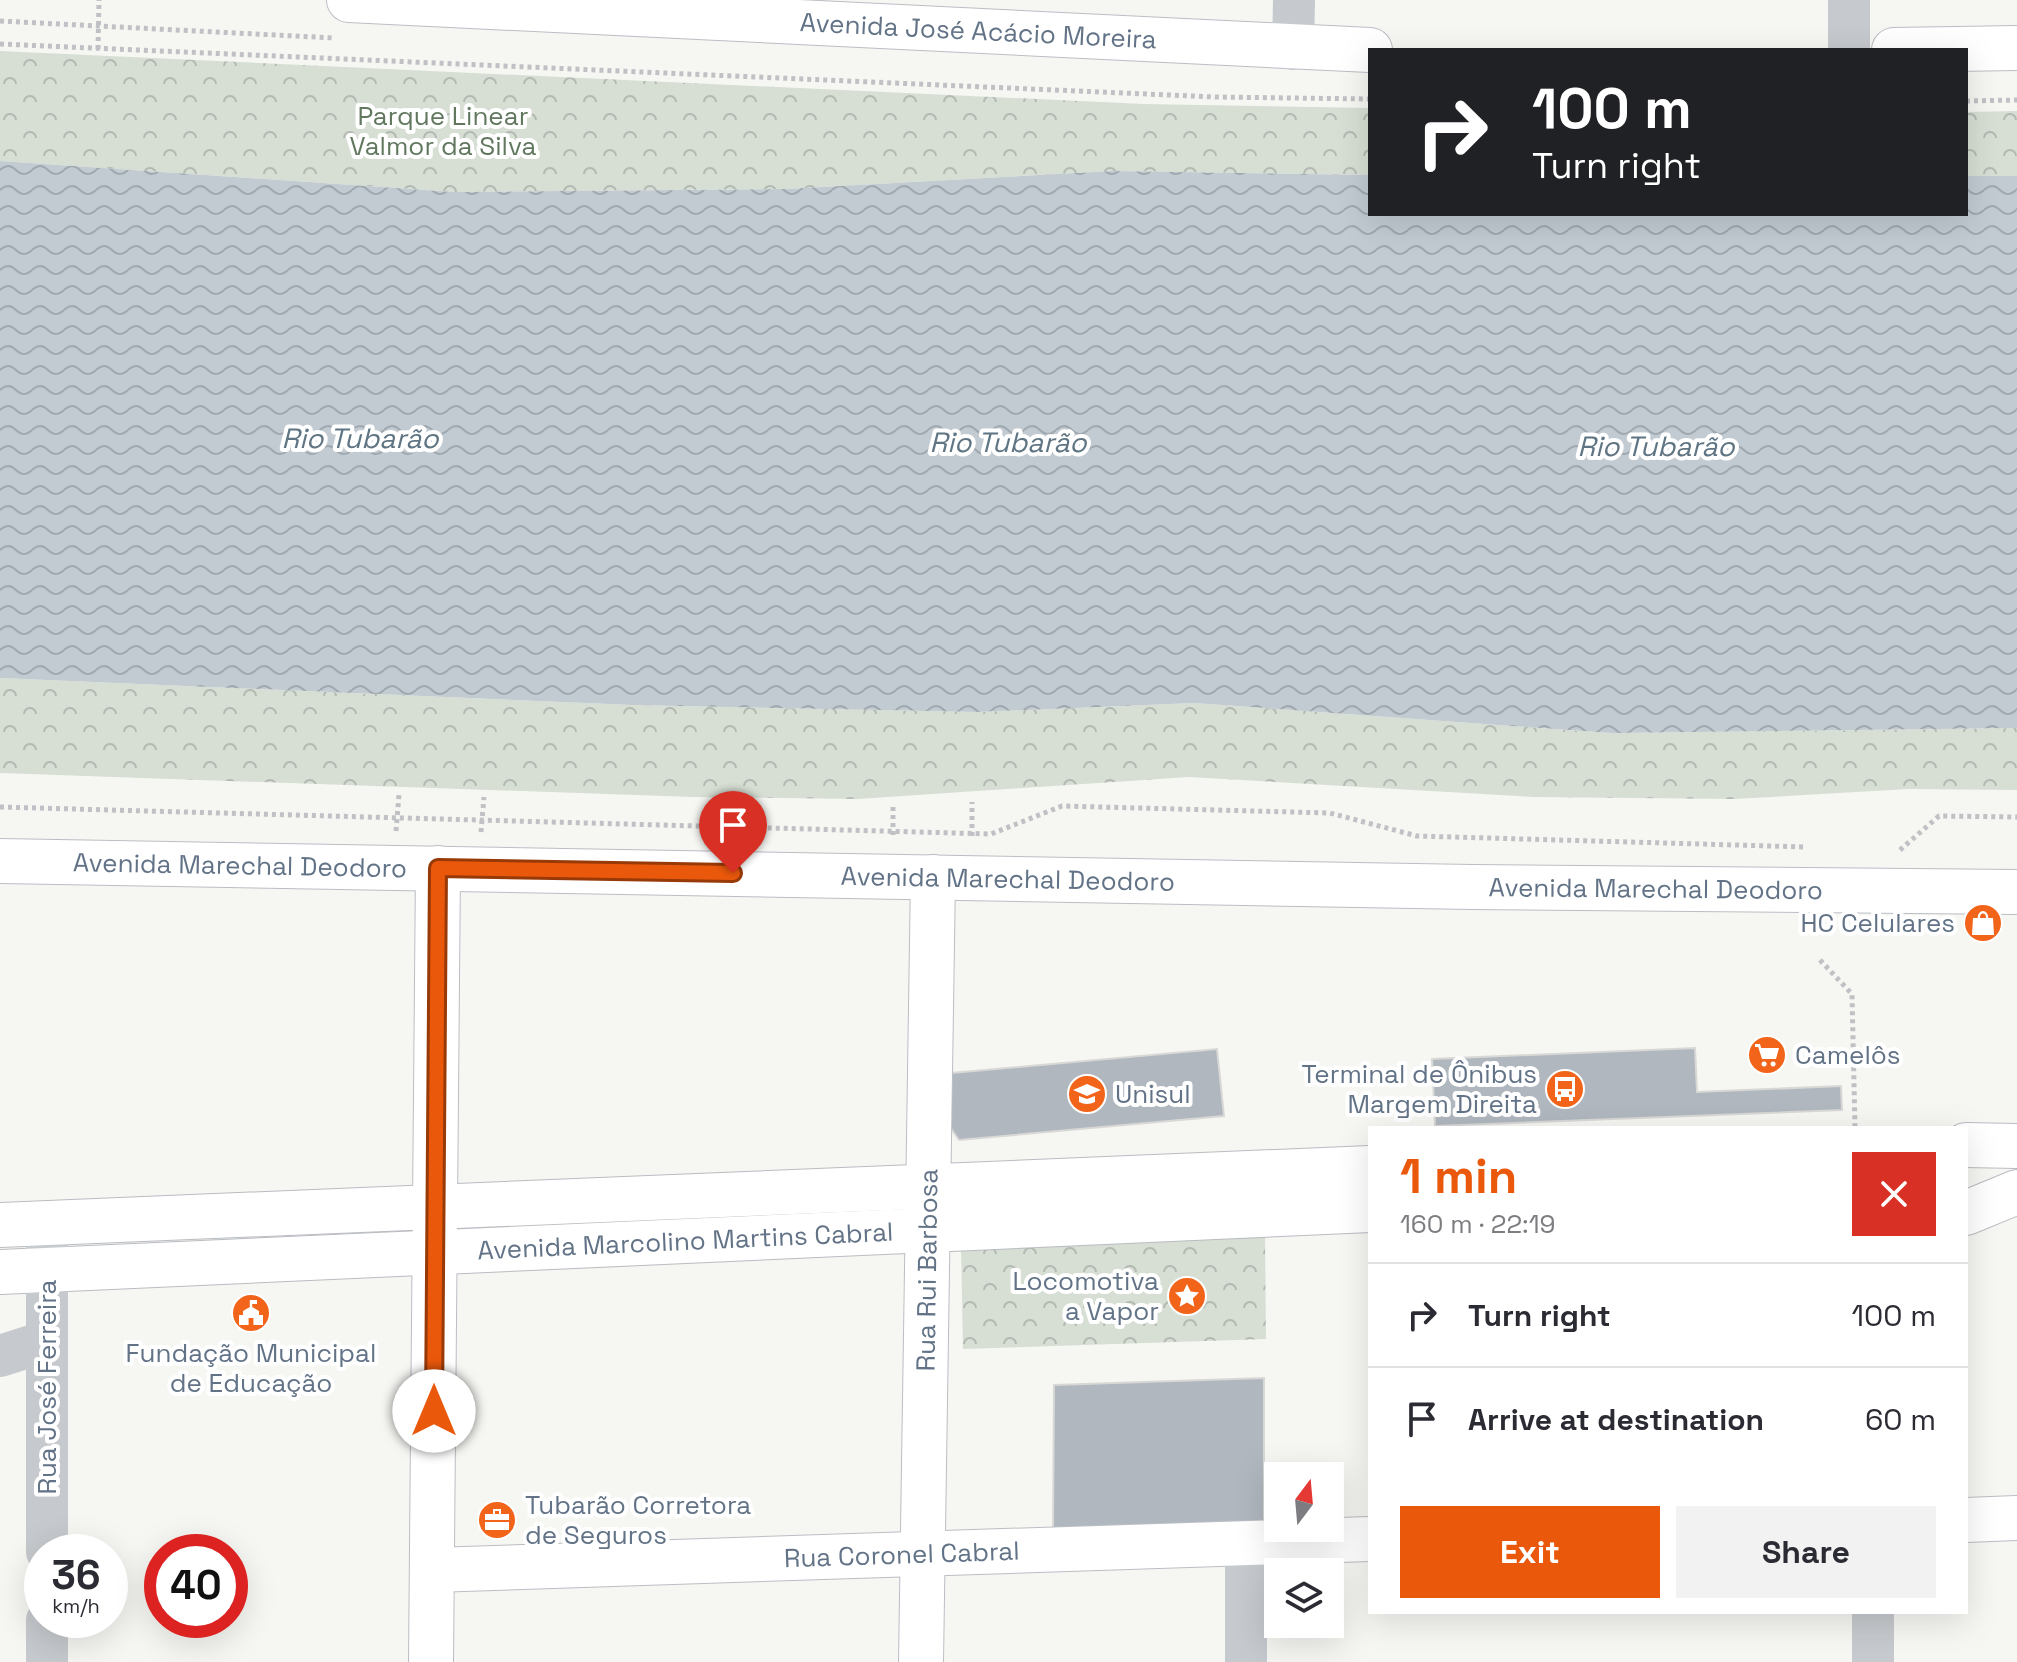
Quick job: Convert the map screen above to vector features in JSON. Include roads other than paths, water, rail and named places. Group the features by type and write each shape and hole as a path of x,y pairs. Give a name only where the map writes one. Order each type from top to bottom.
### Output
{"main road":[{"name":"Avenida José Acácio Moreira","path":"349,0 1293,49 1368,50"},
{"path":"1968,49 2017,48"},
{"name":"Avenida Marechal Deodoro","path":"0,861 2017,892"},
{"path":"431,1662 438,868"},
{"name":"Rua Rui Barbosa","path":"921,1662 933,877"},
{"path":"1968,1145 2017,1146"},
{"name":"Avenida Marcolino Martins Cabral","path":"0,1225 1368,1168"},
{"path":"1968,1212 2017,1192"},
{"name":"Avenida Marcolino Martins Cabral","path":"0,1272 1368,1210"},
{"path":"1968,1520 2017,1518"},
{"name":"Rua Coronel Cabral","path":"432,1570 1368,1539"}],"street":[{"path":"1293,49 1294,0"},
{"path":"1849,0 1849,48"},
{"name":"Rua José Ferreira","path":"47,1223 47,1534"},
{"path":"0,1356 47,1341"},
{"path":"1246,1543 1246,1662"},
{"path":"1873,1614 1873,1662"},
{"path":"47,1638 47,1662"}],"water":[{"name":"Rio Tubarão","path":"0,161 454,192 786,189 1113,171 1368,175 1368,216 1968,216 1968,176 2017,176 2017,728 1611,733 1194,703 977,712 632,705 0,678"}],"place":[{"name":"HC Celulares","path":"1983,923"},
{"name":"Camelôs","path":"1767,1055"},
{"name":"Terminal de Ônibus Margem Direita","path":"1565,1089"},
{"name":"Unisul","path":"1087,1094"},
{"name":"Locomotiva a Vapor","path":"1187,1296"},
{"name":"Fundação Municipal de Educação","path":"251,1313"},
{"name":"Tubarão Corretora de Seguros","path":"497,1520"}],"park label":[{"name":"Parque Linear Valmor da Silva","path":"443,131"}]}
